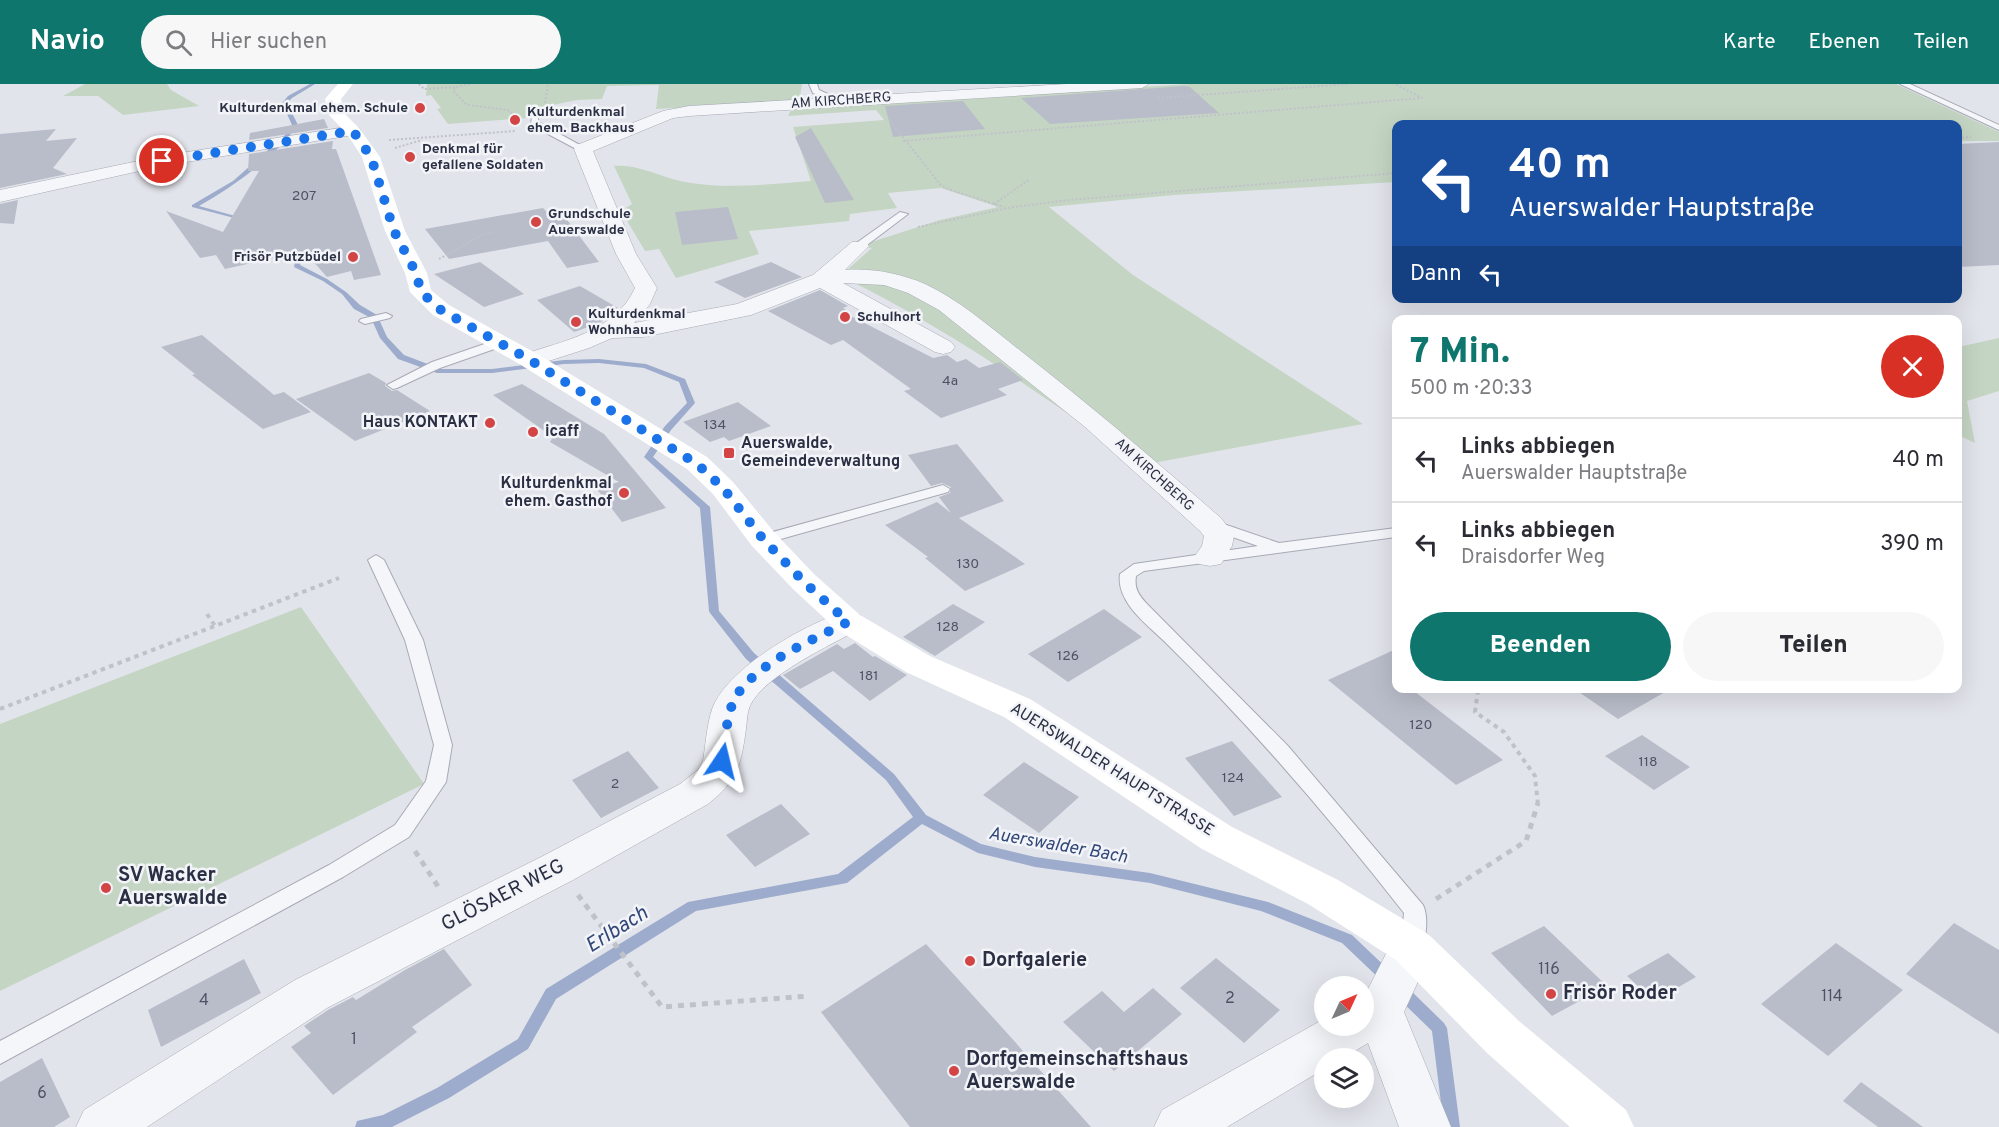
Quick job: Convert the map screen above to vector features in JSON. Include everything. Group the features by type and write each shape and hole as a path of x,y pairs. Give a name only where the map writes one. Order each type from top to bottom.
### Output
{"main road":[{"name":"AUERSWALDER HAUPTSTRASSE","path":"345,84 333,99 337,115 371,157 394,231 411,264 421,292 441,310 535,363 697,464 723,488 763,539 804,582 848,622 918,664 1017,708 1217,837 1323,892 1388,983 1503,1037 1608,1127"}],"street":[{"name":"AM KIRCHBERG","path":"535,363 611,331 642,304 646,288 626,254 583,149 669,114 1142,84"},
{"path":"0,196 130,167 281,141 356,136"},
{"name":"AM KIRCHBERG","path":"821,280 857,247"},
{"name":"AM KIRCHBERG","path":"611,331 643,330 743,310 821,280 860,274 885,276 929,294 948,305 1094,421 1211,525"},
{"path":"821,280 943,347"},
{"path":"1210,557 1217,546 1219,536 1211,525"},
{"name":"GLÖSAER WEG","path":"102,1127 311,994 558,868 694,794 713,779 722,761 732,704 762,671 848,622"},
{"path":"1180,1127 1388,983 1425,1127"}],"lane":[{"path":"1904,84 1999,128"},
{"path":"814,87 841,102"},
{"path":"535,118 534,123 583,149"},
{"path":"857,247 877,230 903,214"},
{"path":"365,321 386,316"},
{"path":"393,385 423,370 499,343"},
{"path":"763,539 943,489"},
{"path":"1211,525 1282,549"},
{"path":"1388,983 1346,824 1248,713 1130,593 1126,583 1128,574 1140,567 1392,533"},
{"path":"0,1053 336,871 402,831 436,782 443,744 414,640 376,560"}],"path":[{"path":"419,84 424,89 470,84"},
{"path":"1006,208 940,184 903,141 1422,98 1395,84"},
{"path":"456,87 453,91 467,105 508,110 513,115"},
{"path":"356,136 429,138 518,131 564,139"},
{"path":"392,148 429,138"},
{"path":"857,247 937,222 1006,208 1069,200 1392,173"},
{"path":"993,204 1030,179"},
{"path":"411,264 439,259 482,235 494,232"},
{"path":"0,709 339,578"},
{"path":"207,614 215,626"},
{"path":"1388,983 1486,868 1526,841 1538,805 1534,776 1504,732 1474,712 1477,693"},
{"path":"402,831 459,919"},
{"path":"558,868 662,1007 808,996"}],"green space":[{"path":"85,84 167,84 171,90 199,106 123,115 98,96 63,96"},
{"path":"427,84 802,84 799,102 656,109 659,85 607,86 602,99 577,100 543,107 541,117 448,124 437,109 441,108 431,95 426,96"},
{"path":"1190,84 1896,84 1999,132 1999,141 1962,141 1962,120 1392,120 1392,182 1174,195 1049,207 1133,275 1363,424 1142,465 1032,389 957,341 880,296 840,276 872,248 859,246 940,220 998,207 941,188 888,193 897,208 850,214 849,221 749,231 759,254 676,278 659,249 645,251 626,219 624,209 632,204 614,166 634,167 681,181 706,185 811,181 793,127 884,120 876,110 788,116 792,108"},
{"path":"1999,338 1999,391 1967,401 1975,443 1962,437 1962,346"},
{"name":"SV Wacker Auerswalde","path":"301,607 424,784 0,991 0,724"}],"building":[{"path":"1190,87 1219,113 1050,124 1021,98"},
{"path":"963,101 985,129 893,137 885,106"},
{"path":"324,119 328,128 249,140 250,133"},
{"path":"811,128 854,200 825,203 795,137"},
{"path":"56,129 46,141 77,138 53,168 67,174 0,188 0,134"},
{"path":"333,141 332,149 336,149 381,275 354,280 351,271 327,277 304,251 225,269 216,255 200,258 166,211 223,232 259,171 248,171 249,154"},
{"path":"1999,142 1999,265 1962,267 1962,144"},
{"path":"18,200 14,224 0,223 0,204"},
{"path":"728,207 738,239 682,245 675,212"},
{"path":"543,208 550,215 562,213 599,262 567,268 548,241 449,259 425,229"},
{"path":"480,262 524,294 484,307 434,274"},
{"path":"771,262 802,277 745,298 714,282"},
{"path":"580,286 618,308 600,323 574,332 537,300"},
{"path":"820,290 848,306 843,308 846,310 841,311 933,358 947,355 957,362 966,359 979,368 1000,362 1023,380 998,389 1007,395 941,418 904,391 911,389 843,340 831,345 768,311"},
{"path":"202,335 274,395 284,392 311,412 263,429 192,375 195,374 161,347"},
{"path":"369,373 386,383 385,386 392,391 397,390 430,411 355,441 296,399"},
{"path":"522,384 604,434 666,508 622,522 596,488 619,482 550,442 553,437 493,395"},
{"path":"738,402 771,426 729,441 724,437 710,442 683,422"},
{"path":"957,444 1004,501 959,518 1025,564 965,591 925,558 928,557 885,525 937,502 951,513 939,497 950,493 951,487 942,483 931,486 908,455"},
{"path":"953,604 985,622 935,656 903,637"},
{"path":"1104,609 1142,637 1068,682 1028,654"},
{"path":"855,643 873,657 875,656 907,675 870,701 833,671 800,689 783,675 837,644 844,649"},
{"path":"1392,651 1392,693 1416,693 1503,760 1456,785 1328,680"},
{"path":"1580,693 1663,693 1618,719"},
{"path":"1642,735 1690,767 1654,790 1605,756"},
{"path":"1232,741 1282,797 1234,816 1185,758"},
{"path":"628,751 659,788 601,818 572,780"},
{"path":"1024,762 1079,797 1039,833 983,795"},
{"path":"781,804 810,834 755,867 726,835"},
{"path":"1954,923 1999,950 1999,1034 1906,974"},
{"path":"1544,926 1607,986 1552,1016 1491,953"},
{"path":"1836,943 1903,990 1828,1056 1761,1004"},
{"name":"Dorfgemeinschaftshaus Auerswalde","path":"926,944 1091,1127 910,1127 821,1012"},
{"path":"444,949 472,985 412,1027 417,1032 333,1095 291,1047 311,1033 304,1026 328,1010 353,997 356,1000"},
{"path":"1668,953 1696,977 1654,1001 1627,976"},
{"path":"1216,958 1280,1010 1244,1043 1180,988"},
{"path":"244,959 261,993 161,1047 148,1010"},
{"path":"1153,988 1182,1014 1114,1071 1063,1022 1102,991 1124,1012"},
{"path":"42,1058 70,1117 54,1127 0,1127 0,1082"},
{"path":"1861,1082 1923,1127 1878,1127 1843,1101"}],"waterway":[{"name":"Auerswalder Bach","path":"244,220 194,206 235,182 287,136 295,125 284,103 313,84"},
{"name":"Auerswalder Bach","path":"300,242 302,244 296,266 325,280 344,293 357,307 374,317 384,338 401,357 440,371 492,371 564,362 599,361 646,366 682,381 691,403 668,428 648,457 705,507 714,611 750,656 890,777 921,818"},
{"name":"Erlbach","path":"363,1127 385,1122 443,1093 523,1044 551,994 693,906 842,879 921,818"},
{"name":"Auerswalder Bach","path":"921,818 978,848 1035,862 1150,878 1263,906 1347,939 1388,978"},
{"name":"Auerswalder Bach","path":"1401,991 1439,1028 1452,1127"}],"place":[{"name":"Kulturdenkmal ehem. Schule","path":"420,108"},
{"name":"Kulturdenkmal ehem. Backhaus","path":"515,120"},
{"name":"Denkmal für gefallene Soldaten","path":"410,157"},
{"name":"Grundschule Auerswalde","path":"536,222"},
{"name":"Frisör Putzbüdel","path":"353,257"},
{"name":"Schulhort","path":"845,317"},
{"name":"Kulturdenkmal Wohnhaus","path":"576,322"},
{"name":"Haus KONTAKT","path":"490,423"},
{"name":"icaff","path":"533,432"},
{"name":"Auerswalde, Gemeindeverwaltung","path":"729,453"},
{"name":"Kulturdenkmal ehem. Gasthof","path":"624,493"},
{"name":"SV Wacker Auerswalde","path":"106,888"},
{"name":"Dorfgalerie","path":"970,961"},
{"name":"Frisör Roder","path":"1551,994"},
{"name":"Dorfgemeinschaftshaus Auerswalde","path":"954,1071"}],"route":[{"path":"162,161 353,131 371,157 394,231 416,273 421,292 441,310 530,360 676,449 697,464 723,488 763,539 804,582 848,622 795,649 748,681 732,704 722,761"}]}
